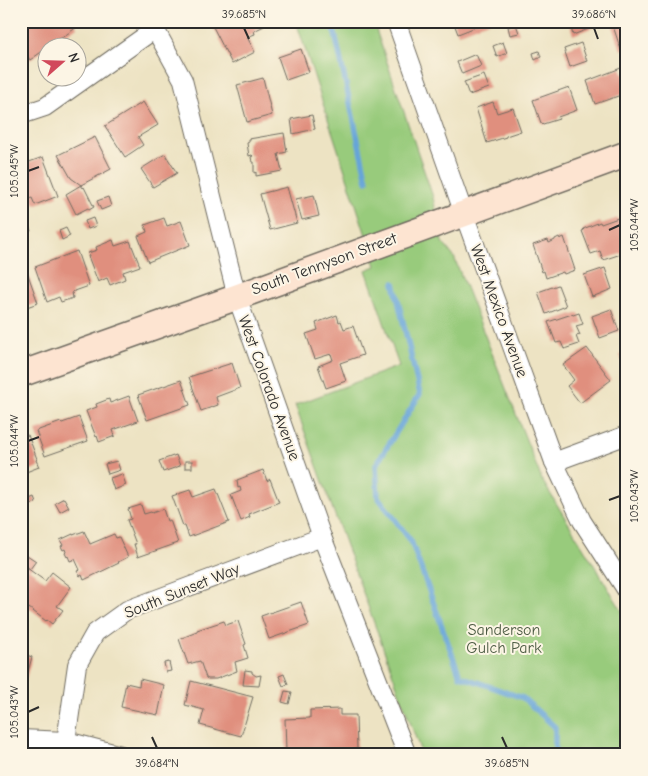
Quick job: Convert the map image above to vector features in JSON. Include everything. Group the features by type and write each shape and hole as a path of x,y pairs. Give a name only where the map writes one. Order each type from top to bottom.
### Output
{"street":[{"name":"West Mexico Avenue","path":"396,21 554,462 582,521 627,591"},
{"path":"21,115 45,107 149,25"},
{"name":"West Colorado Avenue","path":"149,25 183,80 237,297 322,536 407,755"},
{"name":"South Tennyson Street","path":"21,374 627,154"},
{"path":"554,462 627,435"},
{"name":"South Sunset Way","path":"66,741 77,665 95,633 126,610 322,536"},
{"path":"21,739 66,741 121,755"}],"green space":[{"name":"Sanderson Gulch Park","path":"296,21 373,21 433,197 442,242 454,257 542,480 627,619 627,755 422,755 295,405 399,366 366,270 376,266"}],"building":[{"path":"21,21 73,21 77,27 61,38 38,38 38,54 30,60 21,47"},
{"path":"210,21 262,21 264,26 254,31 255,34 247,37 255,52 232,64"},
{"path":"453,21 491,21 458,34"},
{"path":"569,21 594,21 596,26 573,35"},
{"path":"627,21 627,48 621,50 613,26"},
{"path":"516,24 519,33 510,35 508,27"},
{"path":"503,42 507,53 497,57 493,46"},
{"path":"581,43 587,61 570,67 564,49"},
{"path":"301,49 309,72 286,80 278,57"},
{"path":"539,51 541,57 535,60 533,53"},
{"path":"476,54 481,66 462,74 457,62"},
{"path":"621,68 627,82 627,93 595,104 587,81"},
{"path":"484,75 489,88 469,95 464,82"},
{"path":"263,78 272,115 247,122 237,85"},
{"path":"569,87 577,110 558,117 559,119 541,123 533,100"},
{"path":"143,102 158,125 138,137 143,145 125,157 105,126"},
{"path":"493,102 497,113 513,108 521,131 487,143 476,108"},
{"path":"312,115 315,129 293,134 291,119"},
{"path":"284,133 287,152 278,154 282,171 256,176 256,172 254,173 254,162 252,162 251,157 253,156 249,156 247,143 249,139"},
{"path":"95,137 111,169 81,185 71,178 58,155"},
{"path":"165,154 177,173 153,187 141,169"},
{"path":"43,157 58,196 35,205 32,198 22,201 21,165"},
{"path":"81,185 84,187 94,207 76,214 66,194"},
{"path":"287,187 297,223 270,230 260,194"},
{"path":"314,195 319,216 302,220 296,199"},
{"path":"108,197 111,206 101,210 97,201"},
{"path":"93,218 96,226 88,229 85,221"},
{"path":"164,218 167,226 181,221 190,245 148,262 138,236 147,232 145,225"},
{"path":"618,218 626,241 627,252 603,260 600,251 591,254 582,231 583,229 600,222 601,224"},
{"path":"28,224 31,231 21,235 21,226"},
{"path":"66,228 70,236 62,240 59,231"},
{"path":"559,237 560,239 564,237 575,270 546,278 544,271 542,272 533,245 548,240 549,243"},
{"path":"113,240 115,246 130,241 140,266 123,272 125,279 110,285 107,278 98,282 88,253 97,250 96,247"},
{"path":"77,251 89,286 72,292 73,298 61,302 59,297 47,302 35,267"},
{"path":"605,268 612,289 592,297 584,275"},
{"path":"26,269 38,303 21,309 21,280 23,279 21,271"},
{"path":"558,285 566,306 546,314 538,292"},
{"path":"611,309 619,331 600,338 592,316"},
{"path":"579,313 583,324 576,326 580,335 576,336 579,344 564,349 561,342 556,343 548,322"},
{"path":"337,315 344,329 353,326 363,355 340,363 346,381 326,388 318,366 333,360 331,354 315,359 306,334 318,330 316,323"},
{"path":"587,348 611,380 580,403 567,386 574,380 563,365"},
{"path":"627,353 627,372 620,355"},
{"path":"232,363 240,388 216,397 218,405 201,411 189,377"},
{"path":"181,380 190,405 147,420 138,395"},
{"path":"129,396 138,421 113,430 115,436 99,442 86,411 97,407 96,404 109,399 110,403"},
{"path":"79,417 88,441 45,456 36,431"},
{"path":"28,435 39,467 21,474 21,437"},
{"path":"176,455 180,466 163,472 159,461"},
{"path":"117,461 120,470 108,474 105,464"},
{"path":"185,461 192,461 192,468 185,468"},
{"path":"263,470 267,481 270,479 279,502 249,514 250,517 241,521 231,495 241,491 240,487 238,488 237,480"},
{"path":"122,474 126,485 114,490 110,478"},
{"path":"627,486 627,506 626,507 621,488"},
{"path":"21,488 27,504 21,506"},
{"path":"216,489 229,522 189,537 172,496 190,490 193,497"},
{"path":"34,497 36,502 29,505 27,500"},
{"path":"64,498 69,507 60,512 55,503"},
{"path":"141,505 144,514 163,509 167,521 170,520 178,543 138,557 134,544 136,544 127,520 131,519 128,509"},
{"path":"84,531 90,544 114,534 116,538 119,537 128,557 84,580 77,571 80,570 75,559 70,561 65,553 65,549 63,550 61,546 63,545 60,540"},
{"path":"27,555 36,561 30,569 22,563"},
{"path":"21,567 27,568 45,581 52,572 71,587 57,606 63,610 52,624 29,608 27,610 21,606 21,583 24,580 21,579"},
{"path":"301,602 309,625 269,639 261,616"},
{"path":"224,621 226,625 238,621 246,644 244,645 248,658 235,662 237,671 216,679 208,679 200,661 188,664 179,639 197,632 197,630"},
{"path":"21,653 32,657 22,693 21,693"},
{"path":"169,662 171,671 166,672 164,663"},
{"path":"245,670 252,671 256,676 261,675 259,686 243,685"},
{"path":"284,674 288,684 283,686 279,676"},
{"path":"140,679 164,685 158,715 121,707 126,683 139,686"},
{"path":"191,681 253,697 241,736 200,725 204,710 185,705"},
{"path":"285,691 292,692 289,704 282,702"},
{"path":"340,709 340,715 356,715 357,749 341,750 341,753 309,754 309,750 286,751 285,719 310,718 310,710"}],"waterway":[{"path":"329,21 335,34 367,181"},
{"path":"394,283 420,394 376,465 378,497 411,541 460,676 523,698 555,727 555,755"}]}
